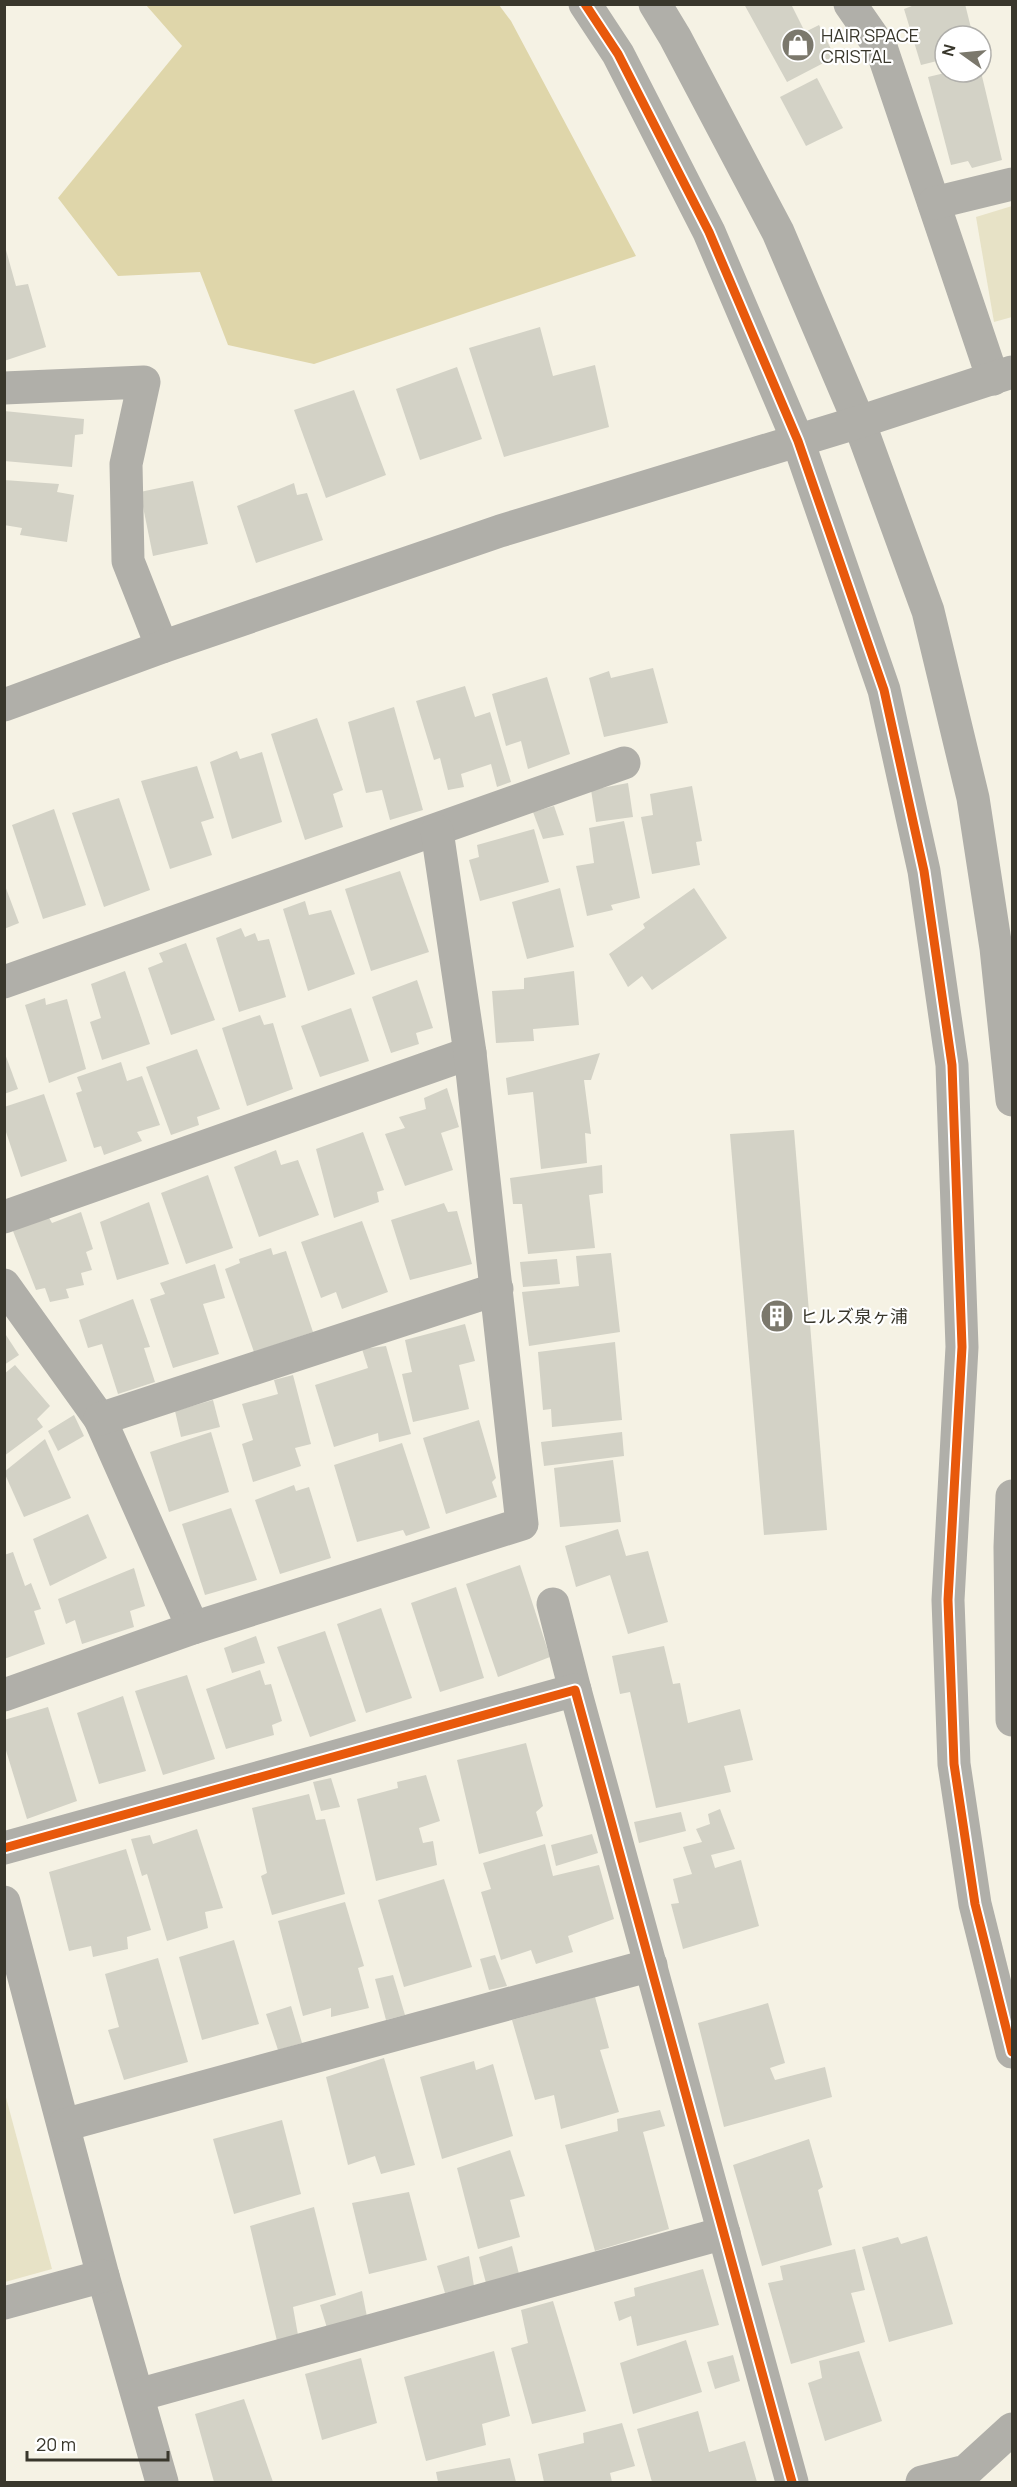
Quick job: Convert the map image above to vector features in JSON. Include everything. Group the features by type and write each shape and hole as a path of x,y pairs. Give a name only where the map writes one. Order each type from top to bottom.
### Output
{"street":[{"path":"585,4 618,54 709,232 798,441 884,690 924,871 951,1053 962,1347 948,1600 954,1764 975,1904 1012,2052"},
{"path":"656,4 778,232 859,422 928,611 973,798 996,948 1012,1100"},
{"path":"4,705 162,647 500,531 798,441 1003,375 934,203 882,50 850,4"},
{"path":"934,203 1012,184"},
{"path":"4,387 144,382 126,464 128,561 162,647"},
{"path":"4,982 437,831 624,763"},
{"path":"4,1695 193,1628 522,1524 470,1053 437,831"},
{"path":"4,1217 470,1053"},
{"path":"4,1285 100,1419 193,1628"},
{"path":"100,1419 497,1289"},
{"path":"1012,1496 1010,1547 1012,1720"},
{"path":"553,1604 574,1690 792,2482"},
{"path":"4,1848 574,1690"},
{"path":"4,1902 103,2276 162,2482"},
{"path":"64,2125 651,1965"},
{"path":"138,2395 724,2234"},
{"path":"4,2303 103,2276"},
{"path":"922,2482 966,2471 1012,2429"}],"shaded area":[{"path":"146,5 499,5 511,21 636,256 314,364 228,345 200,272 118,276 58,198 182,46"},
{"path":"1012,206 1012,317 994,322 976,217"},
{"path":"4,2090 52,2269 5,2282 4,2282"}],"building":[{"name":"HAIR SPACE CRISTAL","path":"744,4 791,4 805,32 819,25 835,57 787,82"},
{"path":"917,4 965,4 970,24 933,24 933,62 921,65 904,9"},
{"path":"933,76 933,84 984,84 1002,160 972,168 968,161 951,165 928,77"},
{"path":"817,78 843,128 806,146 780,97"},
{"path":"6,250 16,286 28,284 46,347 4,361 4,251"},
{"path":"540,327 553,376 595,365 609,427 504,457 469,348"},
{"path":"457,367 482,439 420,460 396,389"},
{"path":"354,390 386,475 326,498 294,410"},
{"path":"4,411 84,419 83,434 75,435 72,467 4,461"},
{"path":"4,480 59,484 57,492 74,495 67,542 20,535 22,528 4,525"},
{"path":"193,481 208,544 153,556 140,492"},
{"path":"294,483 297,495 307,493 323,540 256,563 237,506"},
{"path":"653,668 668,723 604,737 589,678 609,671 611,678"},
{"path":"547,677 570,754 528,769 521,741 506,746 492,694"},
{"path":"465,686 475,717 490,712 511,782 497,787 491,764 461,774 464,787 448,790 440,758 434,760 416,701"},
{"path":"394,707 423,810 390,820 382,790 366,793 348,722"},
{"path":"317,718 343,790 333,794 343,827 305,840 271,734"},
{"path":"237,751 240,759 262,752 282,822 232,839 210,762"},
{"path":"197,766 214,818 201,822 212,855 170,869 141,781"},
{"path":"628,783 633,817 596,822 591,790"},
{"path":"692,786 702,841 696,842 700,865 652,874 641,817 653,815 650,794"},
{"path":"119,798 150,890 104,907 72,813"},
{"path":"554,806 564,835 543,839 533,812"},
{"path":"54,809 86,905 43,919 12,825"},
{"path":"624,821 640,898 611,905 613,910 587,916 576,866 594,863 589,828"},
{"path":"534,829 549,882 480,901 469,860 479,857 477,845"},
{"path":"400,871 429,952 371,971 345,889"},
{"path":"4,883 19,923 4,929"},
{"path":"560,888 574,947 527,959 512,902"},
{"path":"694,888 727,938 652,990 642,976 628,987 609,954 645,928 643,924"},
{"path":"305,901 309,915 331,910 355,974 308,991 283,909"},
{"path":"241,928 245,937 255,933 258,941 269,939 286,997 239,1012 216,938"},
{"path":"186,943 215,1020 171,1035 148,968 163,962 159,953"},
{"path":"125,971 150,1044 102,1060 90,1022 101,1018 91,984"},
{"path":"574,971 579,1025 533,1029 534,1041 496,1043 492,991 524,989 524,978"},
{"path":"417,980 433,1028 416,1033 419,1044 391,1053 372,997"},
{"path":"45,998 46,1005 67,999 86,1069 49,1083 25,1005"},
{"path":"351,1008 369,1061 320,1077 301,1026"},
{"path":"260,1015 264,1025 273,1023 293,1089 247,1106 222,1028"},
{"path":"197,1049 220,1109 197,1117 199,1125 171,1135 146,1067"},
{"path":"4,1051 18,1089 4,1094"},
{"path":"600,1053 591,1080 584,1080 591,1134 585,1133 587,1163 541,1169 533,1092 508,1095 506,1078"},
{"path":"121,1062 127,1081 142,1076 160,1125 137,1132 142,1141 104,1155 101,1146 94,1148 76,1093 82,1091 77,1077"},
{"path":"447,1088 459,1127 441,1133 453,1170 405,1186 385,1134 405,1128 399,1117 426,1109 424,1098"},
{"path":"44,1094 67,1161 21,1177 4,1126 4,1107"},
{"name":"ヒルズ泉ヶ浦","path":"794,1130 827,1530 764,1535 730,1134"},
{"path":"363,1132 384,1190 377,1192 379,1202 334,1218 316,1149"},
{"path":"276,1150 281,1165 298,1160 319,1215 259,1237 234,1167"},
{"path":"602,1165 603,1193 589,1195 595,1248 528,1254 522,1204 513,1204 510,1178"},
{"path":"208,1175 233,1248 186,1264 161,1193"},
{"path":"149,1202 169,1264 117,1280 100,1222"},
{"path":"444,1203 448,1212 457,1211 472,1264 410,1280 391,1220"},
{"path":"81,1212 93,1249 86,1252 92,1270 81,1273 84,1285 66,1289 69,1298 50,1302 45,1288 36,1290 13,1231 48,1216 52,1223"},
{"path":"362,1221 388,1292 342,1309 336,1292 321,1298 301,1242"},
{"path":"271,1248 273,1255 286,1251 313,1332 254,1352 225,1269 240,1263 239,1259"},
{"path":"611,1253 620,1332 529,1346 522,1292 579,1286 576,1256"},
{"path":"557,1259 560,1284 523,1287 520,1262"},
{"path":"215,1264 225,1298 203,1304 219,1354 173,1368 150,1299 165,1294 160,1283"},
{"path":"133,1299 150,1347 144,1348 155,1382 118,1394 102,1344 88,1348 79,1320"},
{"path":"465,1324 475,1361 459,1365 469,1409 413,1422 402,1374 412,1372 405,1340"},
{"path":"4,1332 19,1355 4,1365"},
{"path":"615,1342 622,1420 552,1427 551,1409 543,1410 538,1352"},
{"path":"386,1346 411,1434 379,1442 378,1433 334,1447 315,1385 368,1368 362,1349"},
{"path":"15,1365 50,1406 37,1419 43,1427 4,1456 4,1374"},
{"path":"293,1375 311,1444 295,1448 301,1466 253,1482 242,1444 253,1440 242,1404 278,1394 274,1380"},
{"path":"213,1400 220,1427 181,1437 175,1411"},
{"path":"74,1415 84,1436 58,1451 48,1431"},
{"path":"479,1420 496,1478 492,1482 497,1497 446,1514 423,1438"},
{"path":"211,1432 229,1492 169,1512 150,1452"},
{"path":"622,1432 624,1456 544,1466 541,1442"},
{"path":"45,1439 71,1498 24,1517 4,1472"},
{"path":"402,1443 430,1528 406,1536 403,1530 357,1542 334,1465"},
{"path":"613,1460 621,1522 560,1527 554,1468"},
{"path":"294,1485 296,1491 309,1487 331,1558 280,1574 255,1500"},
{"path":"231,1508 257,1580 205,1595 182,1524"},
{"path":"88,1514 107,1558 50,1586 33,1539"},
{"path":"618,1529 626,1556 648,1551 668,1622 628,1634 610,1575 576,1587 565,1546"},
{"path":"13,1552 25,1586 31,1583 41,1609 34,1611 45,1644 4,1659 4,1555"},
{"path":"520,1565 550,1657 498,1677 466,1584"},
{"path":"134,1568 145,1606 130,1611 134,1627 82,1644 75,1620 66,1624 58,1599"},
{"path":"456,1587 484,1678 440,1692 411,1603"},
{"path":"381,1608 412,1698 366,1713 337,1624"},
{"path":"325,1631 356,1721 310,1737 277,1647"},
{"path":"256,1636 265,1663 232,1673 224,1648"},
{"path":"664,1646 673,1684 680,1683 688,1723 740,1709 753,1760 724,1766 731,1792 656,1808 630,1692 620,1694 612,1656"},
{"path":"260,1670 265,1685 271,1684 282,1721 272,1725 274,1735 226,1749 206,1689"},
{"path":"187,1675 215,1759 163,1775 135,1691"},
{"path":"123,1696 146,1771 99,1784 77,1713"},
{"path":"48,1707 77,1801 27,1819 4,1744 4,1720"},
{"path":"526,1743 543,1806 536,1812 543,1836 479,1854 457,1760"},
{"path":"426,1775 440,1821 419,1828 423,1843 433,1841 437,1865 376,1881 357,1799 398,1788 397,1782"},
{"path":"331,1778 340,1807 321,1811 313,1782"},
{"path":"309,1794 316,1820 325,1819 345,1894 272,1915 261,1876 267,1873 252,1808"},
{"path":"720,1809 735,1849 711,1855 715,1868 741,1860 759,1926 683,1949 671,1904 679,1903 673,1879 692,1874 683,1847 702,1842 696,1829 710,1824 708,1814"},
{"path":"681,1812 686,1831 639,1843 634,1822"},
{"path":"197,1829 223,1908 205,1912 208,1928 167,1941 147,1874 142,1876 131,1839 150,1835 153,1844"},
{"path":"592,1834 598,1853 556,1866 551,1845"},
{"path":"545,1844 553,1876 599,1865 614,1919 568,1936 573,1952 536,1964 531,1950 501,1960 481,1892 491,1889 483,1863"},
{"path":"126,1849 151,1930 127,1937 128,1949 93,1957 91,1946 69,1951 49,1872"},
{"path":"444,1879 472,1967 404,1987 378,1900"},
{"path":"345,1902 364,1966 358,1968 369,2008 331,2017 331,2008 303,2016 278,1921"},
{"path":"234,1940 259,2024 202,2040 179,1957"},
{"path":"495,1955 507,1986 489,1990 480,1959"},
{"path":"158,1958 188,2062 124,2080 108,2030 119,2027 105,1974"},
{"path":"393,1975 405,2015 386,2020 375,1979"},
{"path":"595,1997 609,2048 600,2050 619,2112 561,2129 554,2095 535,2100 512,2020"},
{"path":"768,2003 785,2063 770,2068 775,2080 825,2067 832,2097 724,2127 698,2023"},
{"path":"291,2006 302,2043 278,2050 266,2014"},
{"path":"384,2058 415,2165 381,2174 375,2156 348,2165 326,2077"},
{"path":"474,2061 476,2070 493,2064 513,2136 442,2159 420,2077"},
{"path":"660,2110 665,2126 643,2132 669,2229 595,2251 565,2145 618,2131 617,2119"},
{"path":"282,2120 301,2194 234,2214 213,2139"},
{"path":"809,2139 823,2187 818,2190 832,2245 762,2266 733,2165"},
{"path":"510,2150 525,2196 510,2200 520,2237 478,2249 457,2168"},
{"path":"409,2192 427,2260 369,2274 352,2203"},
{"path":"314,2207 336,2295 293,2307 298,2335 277,2341 250,2226"},
{"path":"927,2236 953,2324 889,2342 862,2247 898,2237 901,2244"},
{"path":"512,2246 519,2274 486,2283 479,2257"},
{"path":"855,2249 865,2290 851,2293 865,2342 791,2364 768,2283 783,2280 780,2266"},
{"path":"469,2256 474,2286 445,2293 437,2266"},
{"path":"703,2269 719,2325 637,2346 631,2316 619,2321 614,2302 635,2296 634,2288"},
{"path":"362,2291 367,2317 327,2328 320,2305"},
{"path":"553,2301 586,2411 532,2424 511,2348 528,2343 521,2310"},
{"path":"686,2340 702,2392 633,2414 620,2363"},
{"path":"494,2351 510,2416 482,2424 486,2445 426,2461 404,2377"},
{"path":"859,2351 882,2421 825,2441 808,2383 822,2378 819,2361"},
{"path":"733,2355 740,2381 715,2389 707,2362"},
{"path":"361,2358 377,2423 322,2440 305,2374"},
{"path":"244,2399 273,2482 214,2482 195,2414"},
{"path":"698,2411 709,2452 745,2441 757,2482 652,2482 637,2429"},
{"path":"622,2423 635,2466 610,2473 612,2482 544,2482 538,2454 584,2443 583,2433"},
{"path":"510,2458 516,2482 438,2482 436,2472"}],"cycle path":[{"path":"585,4 618,54 709,232 798,441 884,690 924,871 952,1065 962,1347 948,1600 954,1764 975,1904 1012,2052"},
{"path":"4,1848 575,1690 792,2482"}],"place":[{"name":"HAIR SPACE CRISTAL","path":"798,45"},
{"name":"ヒルズ泉ヶ浦","path":"777,1316"}]}
